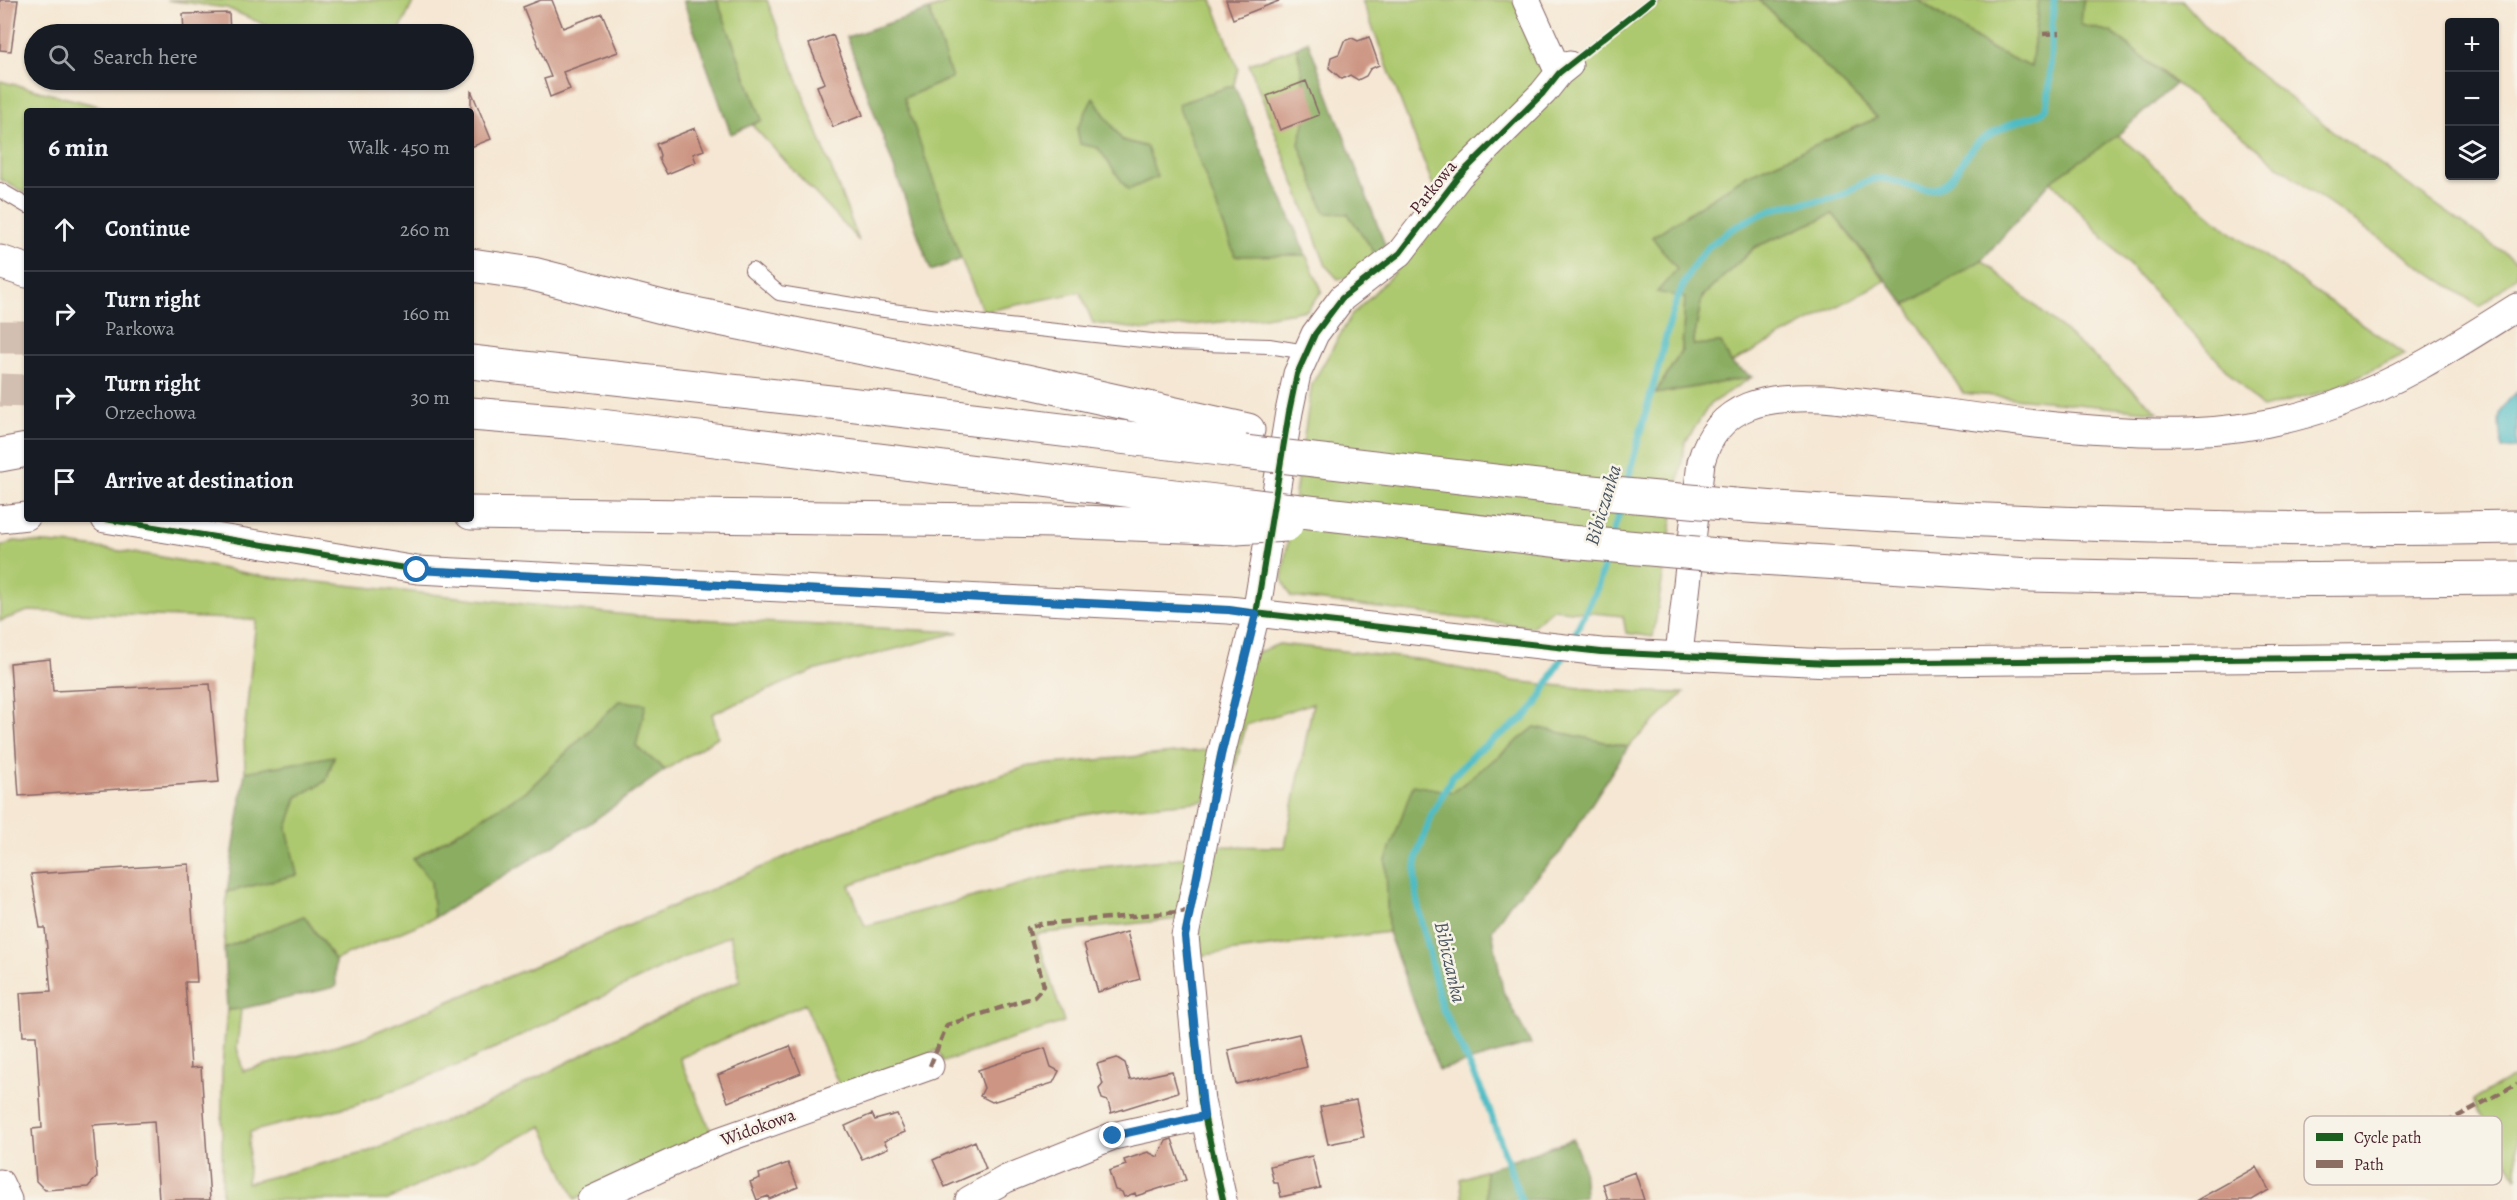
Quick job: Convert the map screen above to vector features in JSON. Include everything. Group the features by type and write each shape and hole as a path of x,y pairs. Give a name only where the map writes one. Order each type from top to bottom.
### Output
{"highway":[{"path":"0,262 24,270"},
{"path":"474,266 532,274 670,309 1026,381 1246,441 1391,470 1581,491 1877,516 2051,524 2255,529 2517,527"},
{"path":"0,285 24,284"},
{"path":"474,362 848,404 1246,441"},
{"path":"474,414 568,422 1238,516"},
{"path":"0,440 24,441"},
{"path":"0,455 24,451"},
{"path":"474,513 1054,520 1238,516 1378,520 1570,542 2030,575 2261,580 2517,578"}],"street":[{"name":"Parkowa","path":"1256,614 1292,394 1306,352 1326,317 1342,298 1400,253 1460,176 1544,93 1564,69 1526,0"},
{"path":"1679,654 1701,462 1706,445 1715,430 1743,408 1764,400 1794,397 1824,398 2138,433 2234,431 2337,405 2416,370 2517,307"},
{"path":"0,519 24,516"},
{"path":"123,522 417,570 1229,610 1601,652 1829,663 2517,656"},
{"path":"1223,1200 1204,1116 1185,936 1221,755 1256,614"},
{"name":"Widokowa","path":"591,1200 719,1141 930,1066"},
{"path":"969,1200 1006,1179 1113,1136 1204,1116"},
{"path":"0,1183 8,1200"}],"lane":[{"path":"0,190 24,204"},
{"path":"752,270 779,293 877,309 999,326 1171,343 1269,346 1306,352"}],"green space":[{"path":"167,0 414,0 403,24 263,24 227,8"},
{"path":"683,0 717,0 762,120 731,134"},
{"path":"717,0 767,0 859,241 752,125 762,120"},
{"path":"955,0 1212,0 1238,69 1234,85 1179,104 1235,255 1306,255 1322,291 1307,310 1258,318 1146,330 1093,323 1080,292 983,312 961,259 903,98 952,78 929,10","holes":["1122,140 1147,147 1128,189 1098,148"]},
{"path":"1362,0 1520,0 1545,77 1435,191"},
{"path":"1665,0 1759,0 1877,118 1747,175 1677,269 1685,297 1682,350 1655,394 1752,377 1710,404 1685,443 1653,637 1626,633 1623,616 1552,609 1532,627 1291,597 1282,579 1312,384 1351,316 1394,273 1467,177 1580,60"},
{"path":"1759,0 1918,0 1992,49 2031,67 2039,0 2083,0 2081,25 2111,32 2175,84 2118,135 2051,181 1982,260 1906,305 1833,214 1755,247 1702,297 1693,345 1721,343 1731,363 1752,377 1655,394 1682,350 1685,298 1657,292 1677,269 1652,237 1747,175 1877,118"},
{"path":"1918,0 2039,0 2031,68 1992,49"},
{"path":"2083,0 2182,0 2222,45 2338,135 2517,262 2517,276 2480,307 2316,195 2111,32 2080,25"},
{"path":"929,10 952,78 904,98 961,259 931,271 847,37"},
{"path":"1308,41 1385,245 1377,256 1348,214 1325,213 1299,144 1308,107 1297,47"},
{"path":"1297,47 1308,107 1348,213 1377,256 1360,275 1338,279 1326,266 1249,64"},
{"path":"0,81 24,87 24,90 35,90 106,108 24,108 24,192 0,179"},
{"path":"1234,85 1306,255 1235,256 1178,104"},
{"path":"1093,98 1122,140 1147,147 1157,177 1128,190 1098,148 1080,144 1077,129"},
{"path":"2118,135 2226,229 2405,354 2330,390 2262,408 2051,181"},
{"path":"1833,214 1885,281 1731,363 1721,343 1693,345 1702,297 1755,247"},
{"path":"1982,260 2158,412 1963,393 1906,305"},
{"path":"14,541 75,545 151,555 261,576 638,616 959,632 813,671 712,714 718,737 665,770 636,746 619,701 528,790 413,859 431,881 434,918 335,960 304,916 224,948 227,892 297,875 286,828 297,797 326,781 334,757 245,772 244,734 256,620 28,611 0,621 0,547"},
{"path":"1279,644 1424,660 1513,681 1610,691 1684,693 1628,747 1535,727 1453,792 1386,860 1388,932 1196,956 1195,933 1251,655","holes":["1313,703 1285,847 1215,846 1246,725"]},
{"path":"619,701 646,704 636,746 665,770 590,823 434,918 431,881 413,859 528,790"},
{"path":"1535,727 1628,747 1560,853 1511,902 1492,930 1503,991 1531,1044 1439,1070 1388,932 1386,860 1413,785 1453,792"},
{"path":"1218,749 1205,801 1104,810 1043,822 849,885 865,926 1074,870 1188,857 1177,919 1036,934 1064,1022 943,1062 938,1050 840,1088 805,1004 680,1058 714,1138 575,1199 542,1126 388,1200 222,1200 222,1067 227,1010 241,1009 237,1048 243,1071 361,1038 589,943 835,835 1029,766","holes":["730,935 740,980 621,1035 480,1107 367,1152 247,1183 250,1132 358,1104 466,1062"]},
{"path":"334,756 326,781 297,797 287,828 297,875 227,892 245,772"},
{"path":"304,916 335,960 336,987 241,1009 227,1010 224,948"},
{"path":"2517,1075 2516,1178 2502,1153 2502,1116 2482,1116 2473,1100"},
{"path":"1573,1139 1583,1166 1585,1196 1563,1200 1487,1200 1485,1170"},
{"path":"1485,1170 1487,1200 1463,1200 1460,1179"}],"water":[{"path":"2517,392 2517,448 2502,449 2499,418 2504,406"}],"building":[{"path":"0,0 18,0 11,51 0,50"},
{"path":"541,0 552,0 563,28 602,13 618,52 563,72 570,89 550,97 544,79 551,77 523,7"},
{"path":"1226,0 1279,0 1279,1 1233,19"},
{"path":"229,13 230,24 184,24 183,14"},
{"path":"833,35 863,115 833,127 817,86 825,83 809,44"},
{"path":"1369,37 1379,65 1370,69 1366,76 1358,80 1350,75 1342,79 1329,68 1331,57 1339,54 1344,41 1352,38 1358,41"},
{"path":"1306,81 1319,115 1280,130 1267,96"},
{"path":"471,90 491,139 474,146 474,108 471,108"},
{"path":"695,128 704,150 693,154 696,162 667,174 659,159 656,144"},
{"path":"50,659 53,691 210,684 219,782 19,796 10,663"},
{"path":"189,864 197,982 185,982 191,1068 201,1067 210,1200 159,1200 154,1121 93,1125 97,1177 88,1187 45,1190 36,1181 32,1129 42,1128 36,1036 23,1036 20,993 51,991 45,928 40,928 31,874"},
{"path":"1127,932 1140,979 1098,992 1084,944"},
{"path":"1299,1034 1307,1067 1236,1084 1228,1050"},
{"path":"790,1046 801,1073 728,1102 718,1075"},
{"path":"1045,1048 1051,1067 1059,1071 1053,1083 992,1102 980,1096 984,1088 978,1070"},
{"path":"1117,1058 1125,1063 1130,1080 1172,1071 1178,1092 1111,1113 1108,1101 1102,1099 1099,1089 1103,1084 1097,1064"},
{"path":"1356,1100 1364,1137 1328,1144 1320,1107"},
{"path":"872,1114 875,1120 897,1114 905,1132 884,1141 888,1148 862,1159 845,1126"},
{"path":"1172,1139 1186,1180 1136,1196 1135,1193 1124,1197 1122,1192 1115,1190 1109,1171 1126,1165 1124,1160 1148,1152 1158,1157 1166,1141"},
{"path":"975,1141 986,1169 945,1187 933,1160"},
{"path":"1312,1156 1320,1188 1281,1197 1278,1183 1274,1183 1270,1166"},
{"path":"788,1163 798,1187 769,1199 768,1196 757,1200 750,1182 760,1178 759,1174"},
{"path":"2256,1167 2269,1190 2252,1200 2197,1200"},
{"path":"1635,1172 1644,1200 1608,1200 1603,1184"}],"waterway":[{"name":"Bibiczanka","path":"1626,487 1672,313 1682,287 1703,253 1731,230 1764,213 1782,207 1837,197 1874,179 1891,180 1924,189 1940,187 1946,183 1981,140 2013,123 2037,115 2046,108 2054,0"},
{"name":"Bibiczanka","path":"1612,536 1622,504"},
{"name":"Bibiczanka","path":"1571,642 1597,588 1607,553"},
{"name":"Bibiczanka","path":"1521,1200 1486,1101 1441,1005 1418,906 1415,880 1417,856 1432,814 1452,777 1476,752 1523,719 1536,705 1564,654"}],"tunnel":[{"path":"0,337 24,337"},
{"path":"0,390 24,391"}],"marked path":[{"path":"2043,34 2060,33"},
{"path":"930,1066 947,1025 1034,997 1044,986 1028,928 1041,924 1190,911"},
{"path":"2458,1116 2517,1084"}],"cycle path":[{"path":"1223,1200 1201,1101 1185,936 1221,755 1256,614 1297,374 1315,334 1342,298 1400,253 1459,176 1543,93 1559,73 1652,0"},
{"path":"123,522 417,570 1229,610 1601,652 1829,663 2517,656"}],"route":[{"path":"417,570 1229,610 1256,614 1221,755 1185,936 1204,1116 1113,1136"}]}
